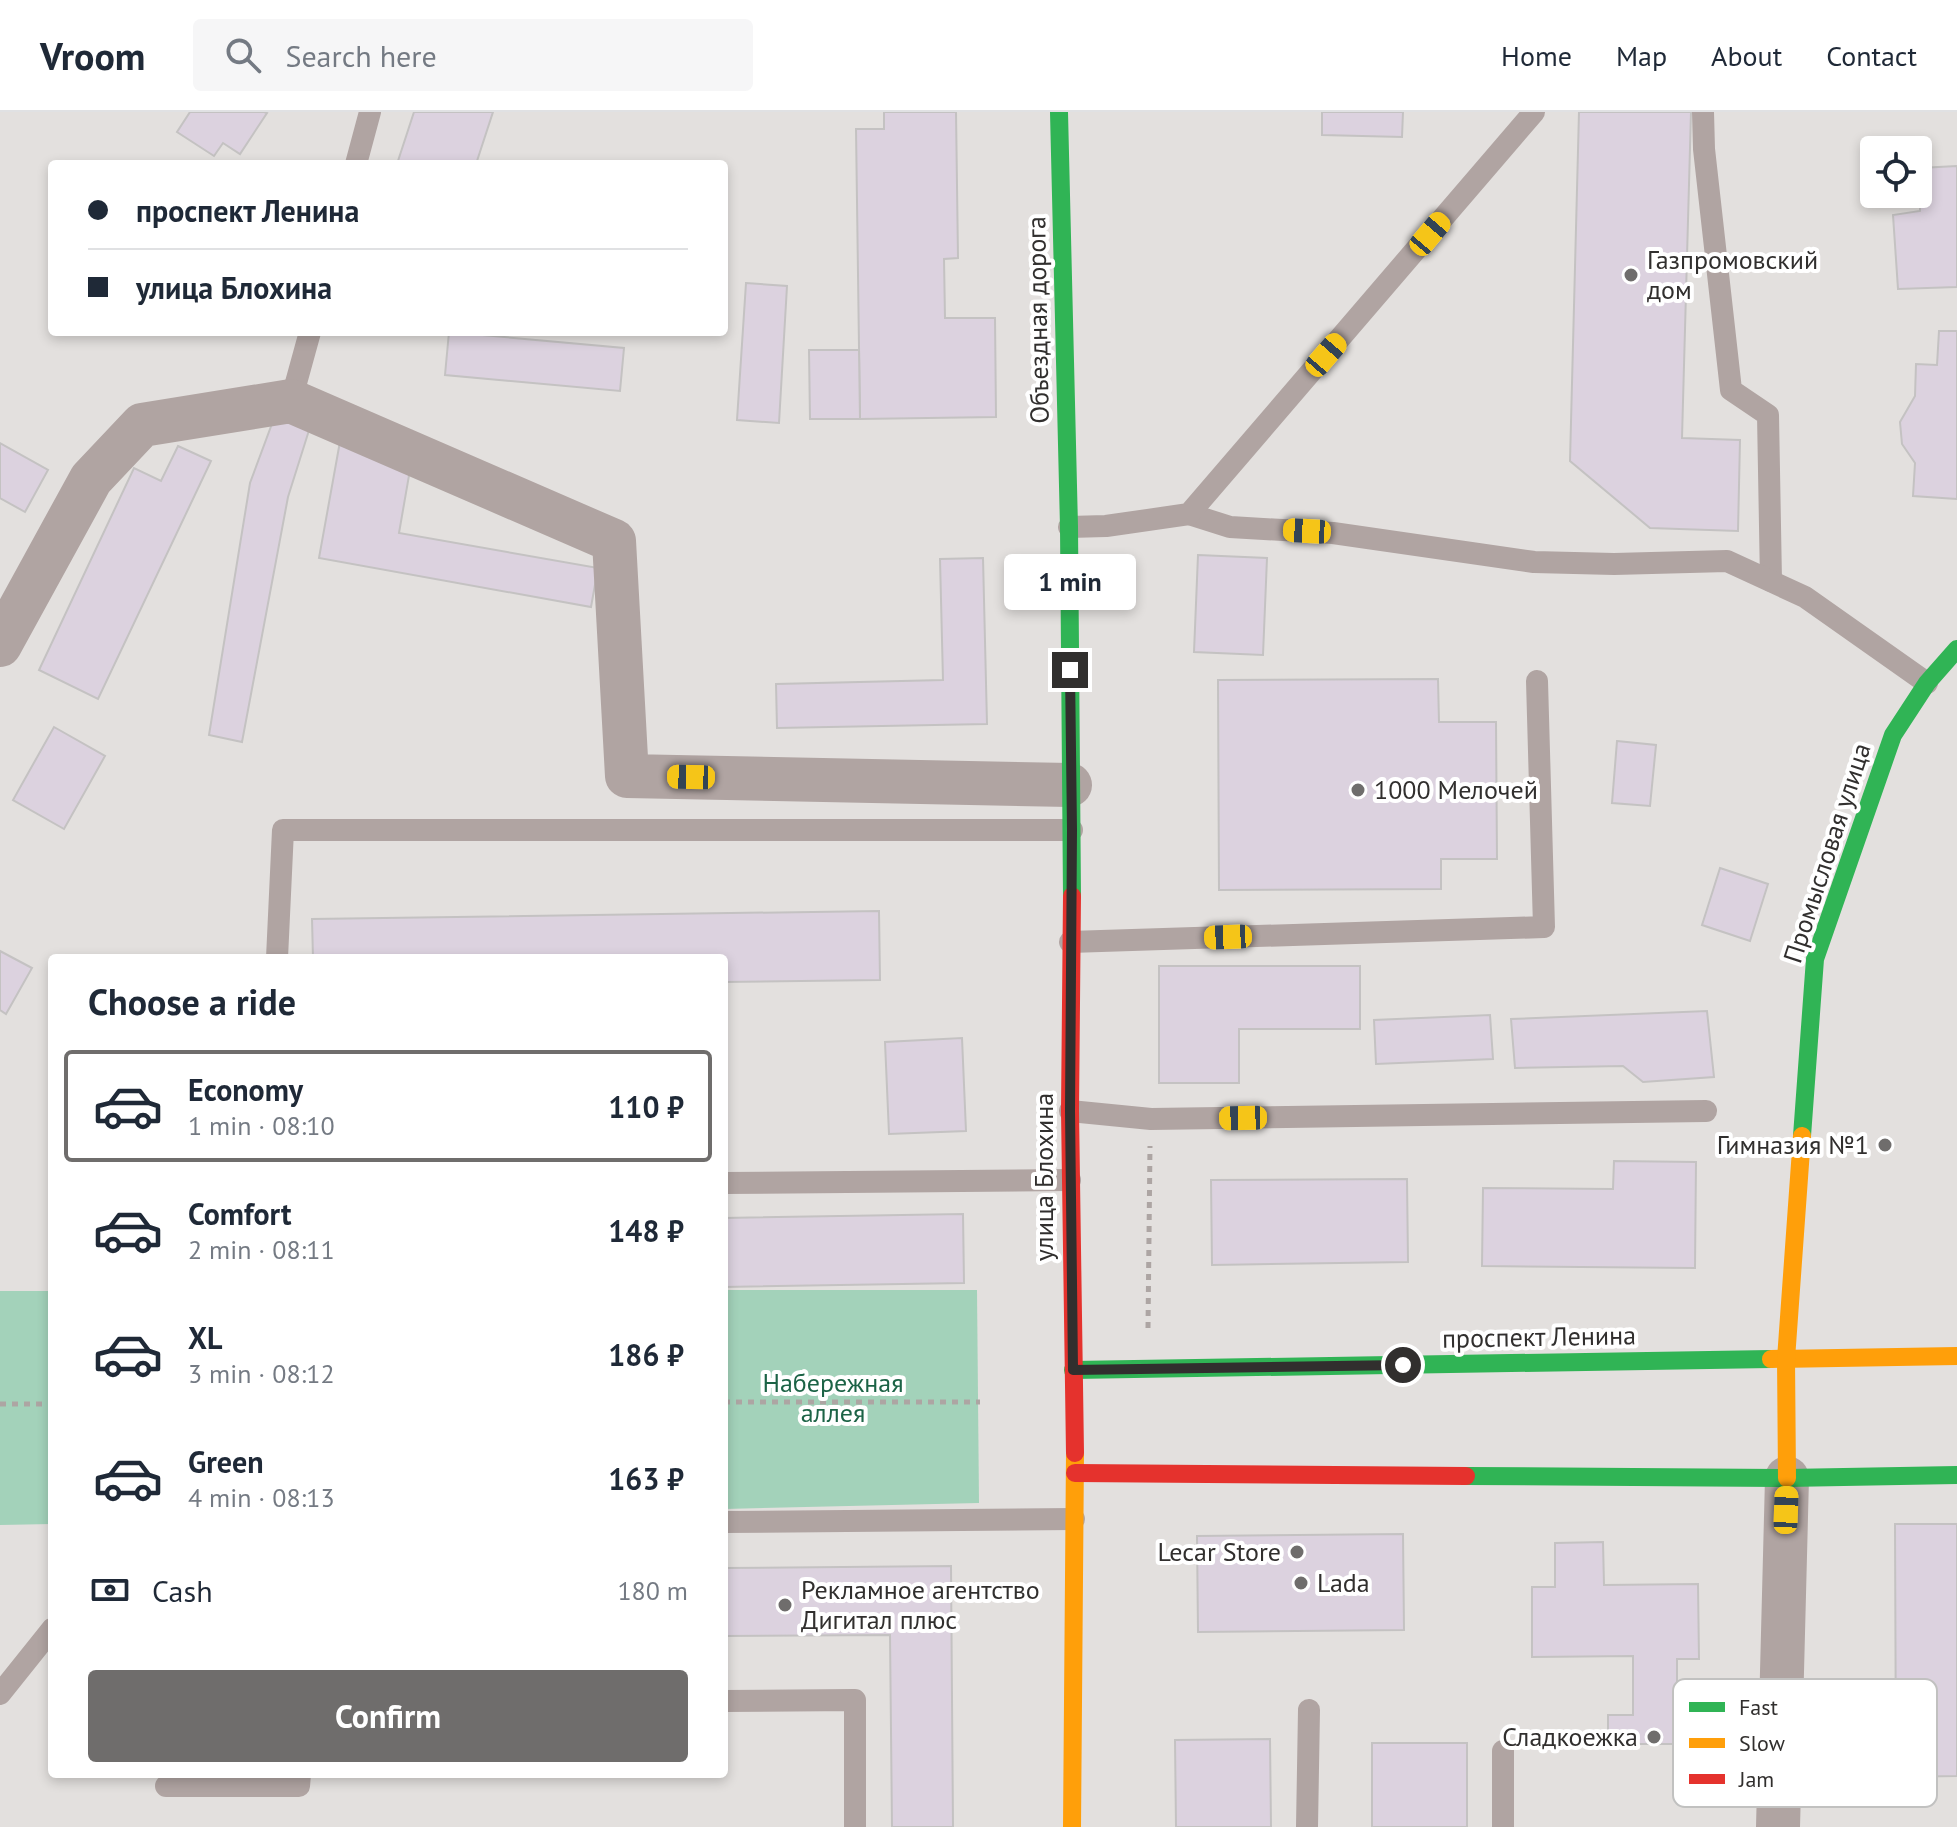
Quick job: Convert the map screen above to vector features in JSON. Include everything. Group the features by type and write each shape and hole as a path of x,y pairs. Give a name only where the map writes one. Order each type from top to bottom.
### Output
{"street":[{"name":"Объездная дорога","path":"1059,112 1069,527"},
{"path":"0,645 91,479 142,425 291,401 614,541 627,776 1070,785"},
{"name":"улица Блохина","path":"1069,527 1072,830 1070,1180 1075,1473 1072,1827"},
{"name":"Промысловая улица","path":"1787,1478 1786,1359 1815,959 1893,735 1927,683 1957,649"},
{"name":"проспект Ленина","path":"1073,1370 1957,1356"},
{"path":"1075,1473 1787,1478 1957,1475"},
{"path":"1782,1679 1787,1478"},
{"path":"1778,1827 1779,1807"}],"lane":[{"path":"357,160 370,112"},
{"path":"1189,514 1534,112"},
{"path":"1703,112 1704,149 1731,390 1768,415 1771,581"},
{"path":"291,401 309,336"},
{"path":"1069,527 1106,526 1189,514 1230,527 1333,533 1534,562 1614,564 1727,561 1805,597 1927,683"},
{"path":"1070,942 1544,927 1537,681"},
{"path":"277,954 283,830 1072,830"},
{"path":"1070,1111 1151,1119 1706,1111"},
{"path":"728,1183 1070,1180"},
{"path":"728,1522 1074,1519"},
{"path":"0,1694 48,1634"},
{"path":"728,1701 855,1700 855,1827"},
{"path":"1307,1827 1309,1710"},
{"path":"1503,1751 1503,1827"},
{"path":"166,1786 299,1786 300,1778"}],"path":[{"path":"1148,1369 1151,1119"},
{"path":"728,1402 980,1402"},
{"path":"0,1404 48,1404"}],"green space":[{"name":"Набережная аллея","path":"728,1290 977,1290 979,1503 728,1509"},
{"path":"0,1291 48,1291 48,1524 0,1525"}],"building":[{"path":"190,112 267,113 240,154 223,143 214,156 177,132"},
{"path":"414,112 493,112 477,160 398,160"},
{"path":"884,112 956,112 958,258 944,259 945,318 995,318 996,417 860,419 856,129 884,129"},
{"path":"1322,112 1403,112 1402,137 1322,135"},
{"name":"Газпромовский дом","path":"1579,112 1691,112 1682,438 1740,440 1738,531 1650,528 1570,461"},
{"path":"1957,166 1957,287 1898,289 1893,215 1932,208 1932,167"},
{"path":"746,283 787,286 779,423 737,420"},
{"path":"1939,331 1957,331 1957,499 1913,496 1915,463 1902,444 1900,422 1915,396 1916,364 1937,365"},
{"path":"449,336 493,336 624,348 620,391 445,375"},
{"path":"809,350 859,350 860,419 810,419"},
{"path":"276,413 311,424 288,497 242,742 209,735 250,483"},
{"path":"341,436 411,464 399,533 598,568 591,607 319,558"},
{"path":"0,443 48,470 25,512 0,498"},
{"path":"178,446 211,461 98,699 39,670 134,468 161,481"},
{"path":"1198,555 1267,558 1263,655 1194,652"},
{"path":"983,558 987,724 777,728 776,684 943,680 940,559"},
{"name":"1000 Мелочей","path":"1438,679 1439,722 1496,722 1497,859 1441,859 1441,889 1219,890 1218,680"},
{"path":"54,727 105,756 64,829 13,800"},
{"path":"1617,741 1656,745 1650,806 1612,803"},
{"path":"1720,868 1768,884 1750,941 1702,925"},
{"path":"879,911 880,980 728,982 728,954 313,954 312,919"},
{"path":"0,951 32,968 6,1014 0,1010"},
{"path":"1159,966 1360,966 1360,1029 1239,1029 1239,1083 1159,1083"},
{"path":"1707,1011 1714,1077 1643,1082 1623,1066 1515,1068 1511,1019"},
{"path":"1490,1015 1493,1059 1376,1064 1374,1020"},
{"path":"962,1038 966,1131 889,1134 885,1042"},
{"path":"1614,1161 1696,1162 1695,1268 1482,1266 1483,1188 1613,1189"},
{"path":"1407,1179 1408,1262 1212,1265 1211,1180"},
{"path":"963,1214 964,1283 728,1287 728,1218"},
{"path":"1895,1524 1957,1524 1957,1776 1937,1776 1937,1679 1896,1679"},
{"name":"Lada","path":"1403,1534 1404,1630 1198,1632 1197,1536"},
{"path":"1603,1542 1604,1585 1698,1584 1699,1659 1677,1659 1677,1679 1673,1679 1673,1744 1608,1744 1608,1715 1633,1715 1633,1656 1532,1657 1532,1587 1555,1587 1555,1543"},
{"path":"951,1566 953,1827 892,1827 890,1635 728,1636 728,1568"},
{"path":"1270,1739 1271,1827 1176,1827 1175,1740"},
{"path":"1372,1743 1467,1743 1467,1827 1372,1827"}],"traffic: fast":[{"path":"1059,112 1069,527 1072,896"},
{"path":"1802,1136 1815,959 1893,735 1927,683 1957,649"},
{"path":"1073,1370 1771,1359"},
{"path":"1466,1476 1787,1478 1957,1475"}],"traffic: slow":[{"path":"1787,1478 1786,1359 1802,1136"},
{"path":"1771,1359 1957,1356"},
{"path":"1072,1827 1075,1453"}],"traffic: jam":[{"path":"1072,896 1070,1111 1075,1453"},
{"path":"1075,1473 1466,1476"}],"place":[{"name":"Газпромовский дом","path":"1631,275"},
{"name":"1000 Мелочей","path":"1358,790"},
{"name":"Гимназия №1","path":"1885,1145"},
{"name":"Lecar Store","path":"1297,1552"},
{"name":"Lada","path":"1301,1583"},
{"name":"Рекламное агентство Дигитал плюс","path":"785,1605"},
{"name":"Сладкоежка","path":"1654,1737"}],"route":[{"path":"1070,670 1073,1370 1403,1365"}]}
